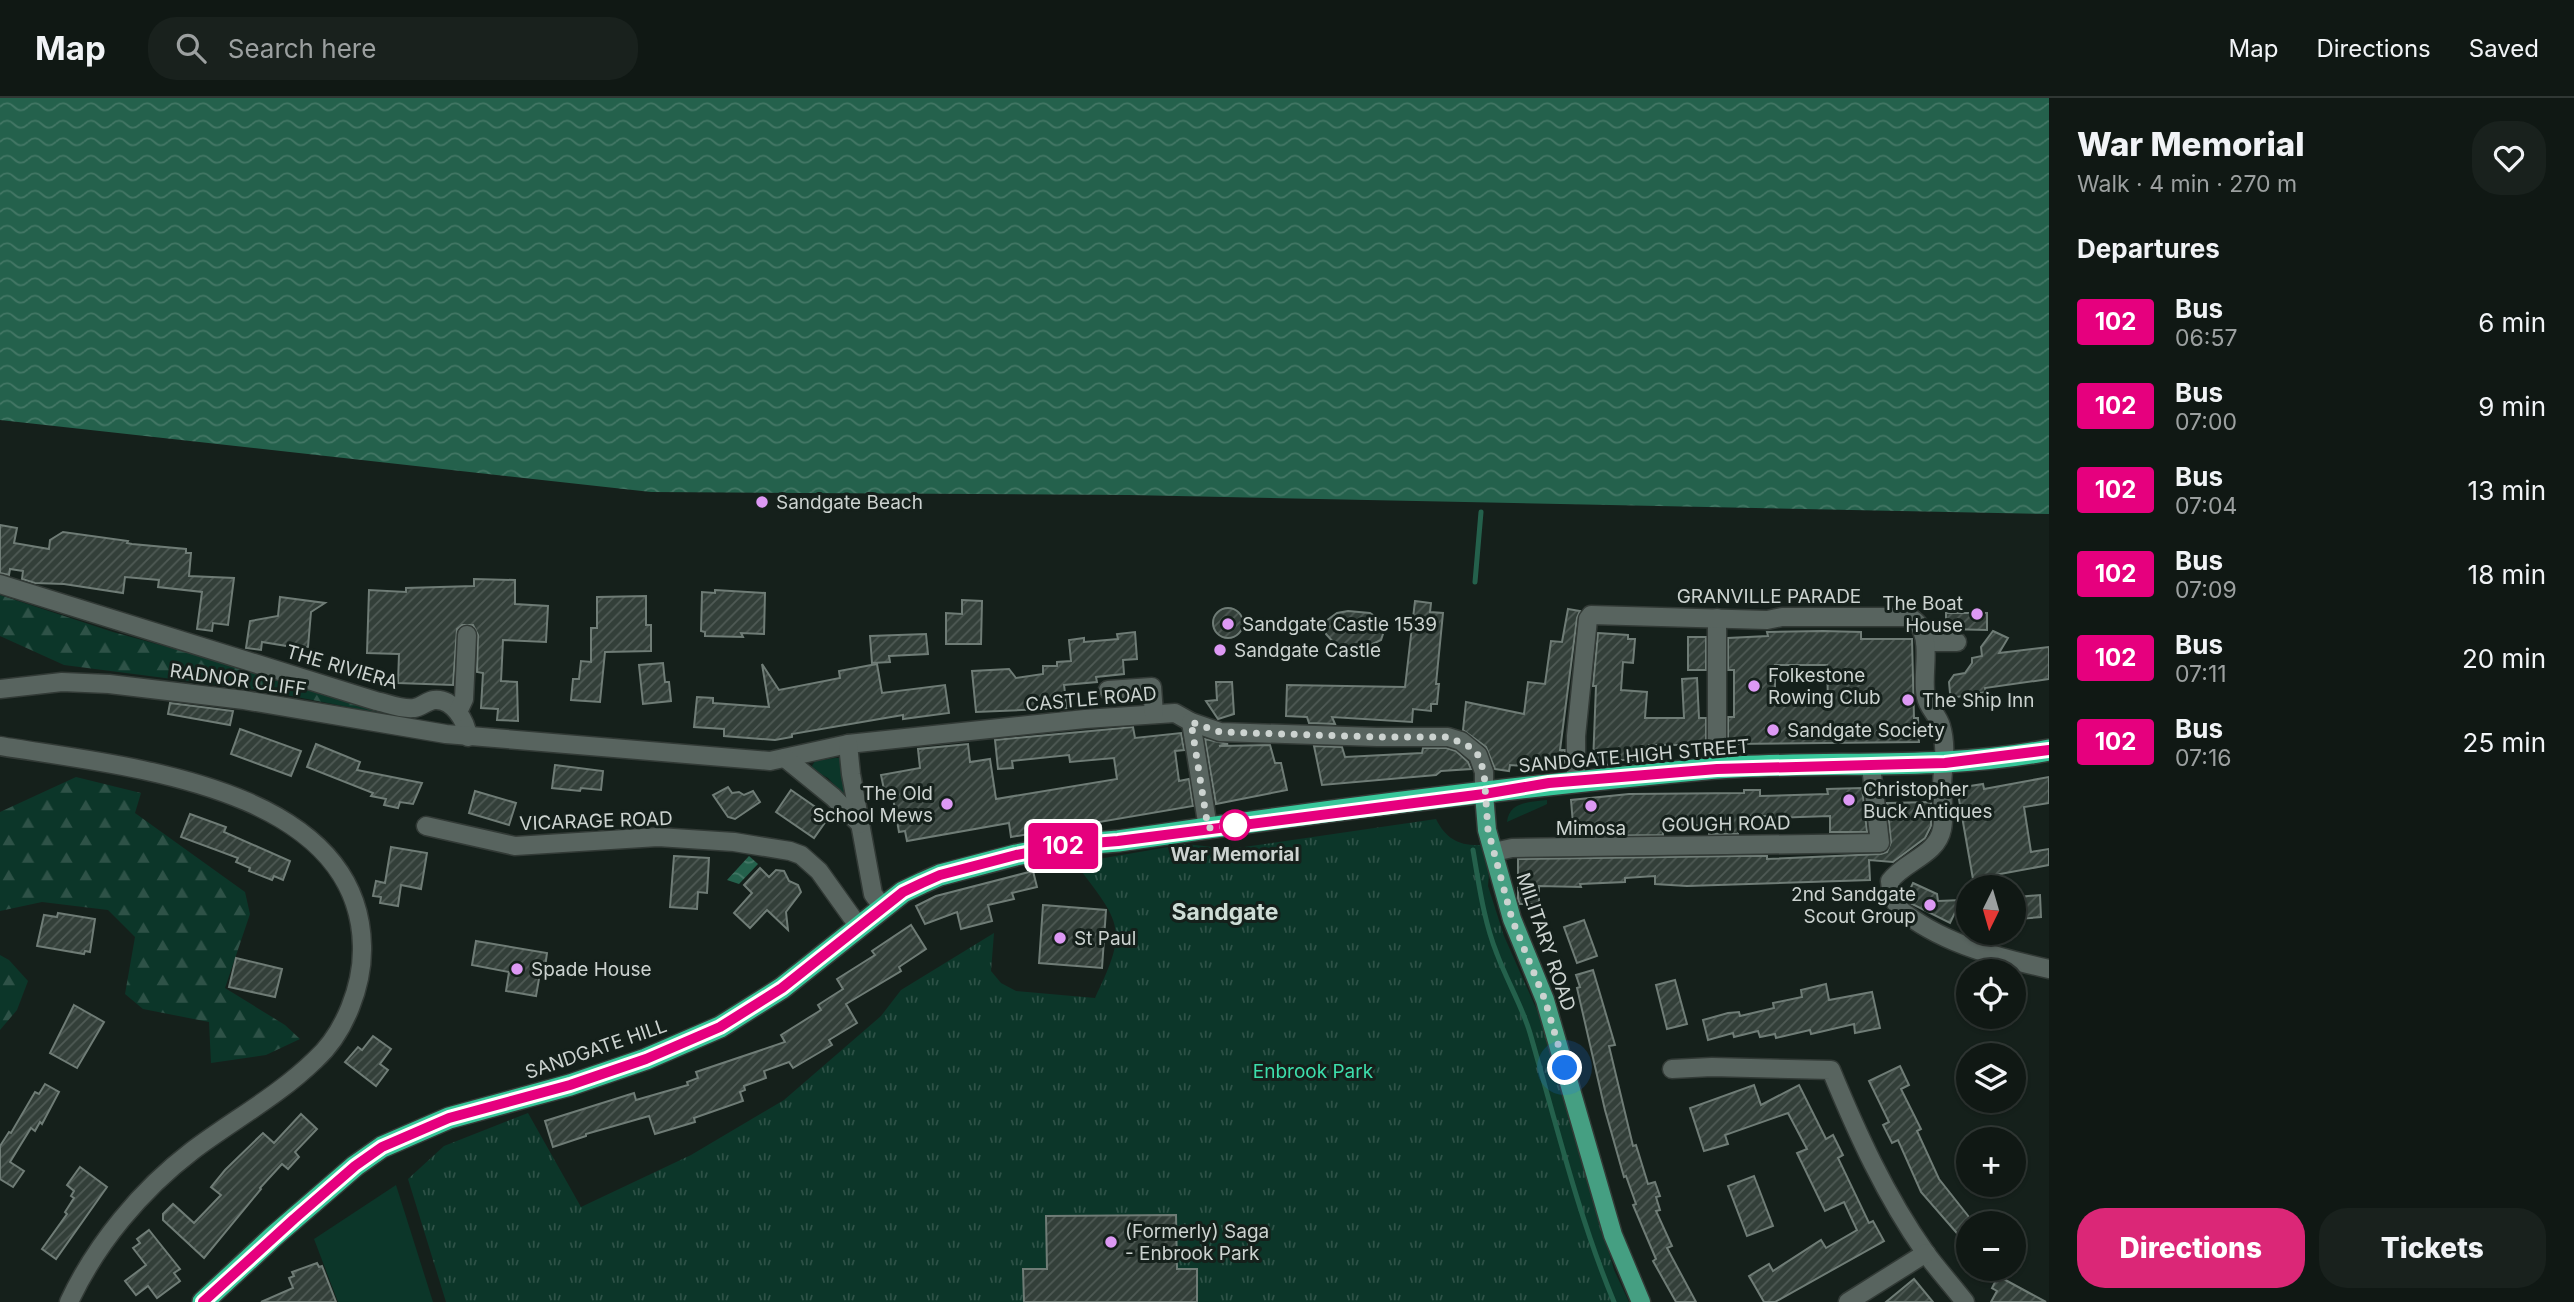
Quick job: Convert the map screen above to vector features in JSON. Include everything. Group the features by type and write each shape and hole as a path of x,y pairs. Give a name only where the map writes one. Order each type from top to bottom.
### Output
{"highway":[{"name":"SANDGATE HIGH STREET","path":"1016,855 1069,845 1118,841 1545,784 1717,769 1945,763 2049,750"},
{"name":"SANDGATE HILL","path":"203,1302 284,1227 355,1166 382,1147 449,1118 570,1085 646,1059 720,1027 782,988 903,892 940,875 1016,855"}],"main road":[{"name":"MILITARY ROAD","path":"1484,794 1488,830 1512,919 1549,1012 1613,1236 1641,1302"}],"street":[{"name":"THE RIVIERA","path":"0,584 376,701 413,708 435,699 447,702 458,712"},
{"name":"GRANVILLE PARADE","path":"1576,782 1576,736 1590,615 1769,620 1782,617 1904,617 1915,620 1924,637 1957,642"},
{"path":"1717,618 1717,769"},
{"path":"467,635 464,699 458,712 467,725 468,737 738,759 770,761 785,758 833,797 860,824"},
{"path":"1924,637 1925,696 1941,725 1945,763 1942,783 1942,830 1931,849 1903,867 1890,881 1892,896 1905,914 1962,945 2049,969"},
{"name":"RADNOR CLIFF","path":"0,689 62,682 109,684 244,701 468,737"},
{"path":"1108,690 1152,687 1154,713"},
{"name":"CASTLE ROAD","path":"785,758 848,744 1175,713 1220,732 1448,737 1470,747 1478,755 1484,772 1484,794"},
{"path":"1191,722 1208,828"},
{"path":"848,744 873,894 883,908"},
{"path":"0,746 186,781 240,798 284,819 311,838 345,881 356,907 362,936 358,985 333,1040 317,1059 261,1105 192,1151 145,1191 90,1264 69,1302"},
{"name":"GOUGH ROAD","path":"1494,852 1513,848 1880,843 1871,766"},
{"name":"VICARAGE ROAD","path":"426,826 515,846 658,837 734,842 790,851 801,855 820,871 859,927"},
{"path":"1672,1069 1713,1067 1830,1070 1874,1167 1926,1253 1965,1302"},
{"path":"1848,1302 1926,1253"}],"green space":[{"path":"0,595 113,632 416,715 415,720 266,691 64,665 0,636"},
{"path":"839,758 843,763 845,794 828,778 813,770 812,766 815,761"},
{"path":"76,777 141,793 135,813 245,892 250,914 225,988 285,1025 300,1039 266,1055 211,1063 209,1022 143,1009 125,994 135,937 108,910 42,902 0,911 0,812"},
{"path":"1547,800 1547,804 1507,822 1516,806"},
{"name":"Enbrook Park","path":"1436,819 1444,832 1454,840 1481,845 1489,873 1488,886 1504,936 1547,1033 1614,1270 1629,1302 446,1302 408,1179 444,1146 528,1113 581,1207 691,1155 784,1100 881,1016 901,990 994,933 991,971 1001,983 1016,991 1095,998 1113,956 1115,927 1111,914 1075,863 1186,844 1230,849"},
{"path":"0,955 9,960 28,981 17,1010 0,1030"},
{"path":"396,1185 433,1302 338,1302 314,1239"}],"water":[{"path":"0,98 2049,98 2049,514 1129,495 651,492 0,420"},
{"path":"749,856 758,864 739,884 727,880"}],"building":[{"path":"0,525 17,528 14,543 49,549 50,540 63,532 128,541 127,543 132,544 186,549 186,553 191,553 189,576 234,578 228,625 213,623 212,631 197,629 202,592 158,587 159,580 125,577 123,593 64,584 35,583 22,579 23,571 10,569 9,575 0,573"},
{"path":"474,579 515,580 515,604 548,606 546,642 503,640 501,681 517,682 518,721 497,720 498,709 481,708 483,673 477,672 478,635 473,625 462,625 457,629 453,685 398,683 399,654 367,653 369,590 406,592 406,588 474,586"},
{"path":"715,590 765,593 764,634 741,633 743,637 705,636 705,632 701,631 702,592 715,593"},
{"path":"646,596 646,625 651,625 651,651 605,652 600,702 571,700 573,679 579,679 581,661 591,662 591,628 597,628 597,597"},
{"path":"280,597 325,603 311,612 308,647 262,642 261,650 246,648 250,621 278,616"},
{"path":"962,600 982,601 981,644 946,644 946,613 962,614"},
{"path":"1415,601 1431,603 1430,612 1443,613 1436,684 1439,684 1437,704 1431,704 1431,711 1413,709 1412,722 1332,717 1335,724 1309,723 1307,717 1286,716 1287,685 1405,687"},
{"name":"Sandgate Castle 1539","path":"1228,608 1234,609 1242,617 1242,629 1234,637 1228,638 1222,637 1214,629 1213,623 1214,617 1222,609"},
{"path":"1568,609 1580,611 1560,750 1565,750 1565,765 1558,764 1552,768 1510,765 1509,771 1495,769 1486,747 1463,730 1466,702 1524,714 1528,682 1545,684 1551,641 1562,642"},
{"path":"1337,613 1370,613 1379,619 1384,631 1381,640 1364,648 1344,647 1334,643 1326,634 1326,621"},
{"path":"1946,613 1987,613 1987,630 1946,629"},
{"path":"1993,631 2008,638 1999,653 2049,647 2049,679 1985,688 1986,692 1957,697 1950,693 1949,682 1954,675 1965,673 1972,663 1972,658 1982,656 1981,647"},
{"path":"1135,632 1137,659 1123,660 1124,674 1096,677 1097,682 1064,685 1067,708 976,712 972,671 1009,669 1016,678 1043,674 1043,666 1057,666 1057,662 1071,661 1069,640 1084,638 1084,642 1118,639 1117,634"},
{"path":"1767,632 1861,632 1861,639 1912,639 1914,718 1918,718 1919,742 1728,744 1728,717 1734,717 1734,670 1728,670 1728,638 1768,636","holes":["1775,665 1827,665 1828,701 1775,702"]},
{"path":"1598,633 1628,635 1628,639 1635,639 1633,663 1623,662 1621,690 1647,692 1645,718 1684,718 1682,679 1697,678 1699,718 1706,718 1706,745 1649,745 1649,753 1634,753 1633,760 1619,760 1619,764 1614,765 1593,764 1596,686 1593,686"},
{"path":"926,634 928,654 889,656 890,662 872,663 870,636"},
{"path":"1688,637 1706,637 1706,670 1688,670"},
{"path":"663,663 671,701 643,704 639,665"},
{"path":"762,664 779,690 840,678 839,671 877,664 882,693 945,685 949,713 903,719 903,715 792,734 792,737 775,740 724,736 724,729 694,727 697,697 713,698 713,703 769,707"},
{"name":"Sandgate Castle 1539","path":"1216,682 1232,682 1234,714 1218,719 1206,701 1217,700"},
{"path":"170,703 233,711 230,725 168,714"},
{"path":"1133,727 1135,738 1181,733 1184,750 1175,751 1179,781 1189,779 1193,806 1011,837 1009,823 907,841 905,831 899,832 893,798 886,799 881,775 920,768 918,749 968,744 970,762 990,759 996,799 1117,779 1114,758 1070,762 1069,755 1012,761 1013,768 998,769 995,740"},
{"path":"240,729 301,751 291,776 231,754"},
{"path":"1205,739 1228,744 1219,746 1270,745 1275,763 1281,763 1287,790 1216,804"},
{"path":"316,744 360,762 357,770 422,783 413,804 400,802 398,808 384,805 386,799 371,796 373,793 307,767"},
{"path":"1314,746 1342,747 1345,757 1422,753 1423,748 1446,748 1456,751 1468,762 1471,769 1441,771 1436,775 1322,785"},
{"path":"555,765 603,771 601,790 552,788"},
{"path":"2049,777 2049,803 2024,807 2031,852 2049,849 2049,865 1995,875 1972,875 1957,788 1983,784 1984,789"},
{"path":"728,787 732,793 739,792 744,795 753,791 760,802 735,819 728,817 713,795"},
{"path":"1862,788 1867,832 1830,832 1830,816 1738,816 1738,834 1709,834 1709,825 1662,825 1663,835 1574,836 1571,800 1629,794 1744,793 1744,790 1760,790 1760,796 1828,794 1827,789"},
{"path":"791,790 824,813 820,817 826,821 814,838 776,812"},
{"path":"475,791 516,803 509,825 469,813"},
{"path":"1931,802 1931,826 1925,838 1893,862 1869,860 1870,880 1687,886 1655,884 1655,876 1625,878 1625,882 1580,884 1581,887 1539,886 1539,904 1520,904 1518,899 1518,859 1767,856 1767,859 1881,854 1887,852 1891,842 1887,803"},
{"path":"190,814 226,827 224,832 290,861 283,880 274,876 272,880 249,871 250,868 236,862 238,858 181,837"},
{"path":"391,847 427,853 421,889 401,885 398,906 380,903 381,897 373,896 376,881 385,883"},
{"path":"674,856 709,858 707,893 698,892 697,909 670,907"},
{"path":"760,868 769,877 776,870 784,871 789,881 798,885 801,892 786,912 788,930 767,910 750,928 734,913 752,893 744,885"},
{"path":"1033,871 1037,887 1012,893 1014,899 988,905 992,921 961,929 957,912 925,924 916,906 936,896"},
{"name":"2nd Sandgate Scout Group","path":"1913,883 1937,894 1938,901 1956,900 1956,910 1950,923 1910,903 1906,898"},
{"path":"2040,895 2041,917 2026,918 2026,896"},
{"name":"St Paul","path":"1043,905 1106,910 1102,968 1039,963"},
{"path":"58,913 95,919 90,952 85,951 84,954 37,946 44,915 57,917"},
{"path":"1584,920 1597,956 1577,963 1564,927"},
{"path":"911,925 926,949 899,967 901,971 846,1004 857,1023 829,1040 832,1045 793,1068 789,1062 764,1071 766,1078 744,1086 745,1090 740,1092 743,1101 694,1118 695,1122 655,1134 649,1116 586,1134 553,1147 545,1121 634,1093 636,1100 688,1085 687,1082 698,1078 696,1072 785,1042 781,1035 821,1010 818,1005 843,989 837,979 875,955 872,951"},
{"name":"Spade House","path":"476,941 547,953 544,974 540,973 536,996 506,991 509,972 472,965"},
{"path":"236,958 282,969 275,997 229,987"},
{"path":"1593,970 1615,1045 1609,1046 1633,1146 1636,1145 1648,1184 1655,1182 1660,1196 1656,1197 1660,1210 1656,1211 1672,1246 1667,1248 1696,1302 1676,1302 1653,1261 1656,1259 1633,1205 1636,1204 1626,1176 1624,1177 1605,1110 1577,988 1580,987 1576,975"},
{"path":"1675,980 1687,1024 1667,1029 1656,985"},
{"path":"1826,984 1829,1000 1872,992 1880,1028 1855,1033 1854,1024 1811,1034 1810,1030 1776,1038 1775,1034 1760,1037 1758,1031 1734,1037 1733,1033 1708,1040 1703,1020 1728,1013 1739,1012 1740,1016 1774,1008 1773,1003 1802,997 1801,990"},
{"path":"74,1005 104,1022 77,1068 50,1053"},
{"path":"373,1036 391,1049 380,1064 388,1070 376,1086 345,1062 358,1047 362,1050"},
{"path":"1900,1066 1909,1085 1901,1089 1921,1129 1917,1131 1939,1179 1964,1211 1956,1211 1956,1232 1921,1192 1898,1140 1892,1143 1883,1125 1889,1122 1869,1081"},
{"path":"45,1084 59,1092 42,1124 40,1122 35,1131 31,1128 10,1162 24,1171 13,1187 0,1179 0,1146 9,1132 11,1133 35,1092 39,1094"},
{"path":"1754,1085 1761,1105 1799,1085 1826,1139 1833,1135 1843,1155 1838,1158 1869,1223 1873,1221 1884,1241 1775,1302 1764,1302 1749,1276 1769,1264 1773,1271 1821,1240 1826,1248 1857,1230 1844,1202 1825,1211 1797,1153 1807,1149 1788,1113 1725,1135 1728,1144 1704,1151 1690,1108"},
{"path":"301,1114 317,1129 295,1152 299,1157 288,1169 282,1164 204,1258 163,1220 163,1214 173,1204 194,1223 221,1195 211,1187 225,1170 263,1133 274,1143"},
{"path":"80,1167 107,1187 56,1259 42,1249 67,1214 65,1212 74,1198 71,1196 74,1191 67,1185"},
{"path":"1754,1176 1773,1226 1747,1236 1728,1186"},
{"name":"(Formerly) Saga - Enbrook Park","path":"1176,1215 1177,1269 1197,1269 1197,1302 1024,1302 1023,1269 1047,1269 1046,1216"},
{"path":"149,1230 180,1269 174,1273 180,1281 157,1298 148,1286 136,1295 125,1281 146,1265 133,1248 140,1243 137,1239"},
{"path":"317,1263 319,1267 322,1266 336,1302 261,1302 293,1288 289,1278 294,1276 292,1272"},
{"path":"1914,1279 1933,1302 1886,1302"},
{"path":"1996,1281 2007,1281 2046,1302 1991,1302 1997,1291 1992,1288"}],"waterway":[{"path":"1475,582 1481,512"},
{"path":"1473,850 1492,942 1527,1023 1578,1202 1614,1302"}],"bus line":[{"name":"102","path":"203,1302 274,1236 355,1166 382,1147 449,1118 570,1085 646,1059 720,1027 782,988 903,892 940,875 1016,855 1069,845 1484,794 1549,783 1717,769 1945,763 2049,750"}],"place":[{"name":"Sandgate Beach","path":"762,502"},
{"name":"The Boat House","path":"1977,614"},
{"name":"Sandgate Castle 1539","path":"1228,624"},
{"name":"Sandgate Castle","path":"1220,650"},
{"name":"Folkestone Rowing Club","path":"1754,686"},
{"name":"The Ship Inn","path":"1908,700"},
{"name":"Sandgate Society","path":"1773,730"},
{"name":"Christopher Buck Antiques","path":"1849,800"},
{"name":"The Old School Mews","path":"947,804"},
{"name":"Mimosa","path":"1591,806"},
{"name":"War Memorial","path":"1235,825"},
{"name":"2nd Sandgate Scout Group","path":"1930,905"},
{"name":"St Paul","path":"1060,938"},
{"name":"Spade House","path":"517,969"},
{"name":"(Formerly) Saga - Enbrook Park","path":"1111,1242"}],"district":[{"name":"Sandgate","path":"1225,912"}],"route":[{"path":"1235,825 1208,828 1191,722 1220,732 1448,737 1470,747 1478,755 1484,772 1488,830 1512,919 1545,1000 1565,1068"}]}
